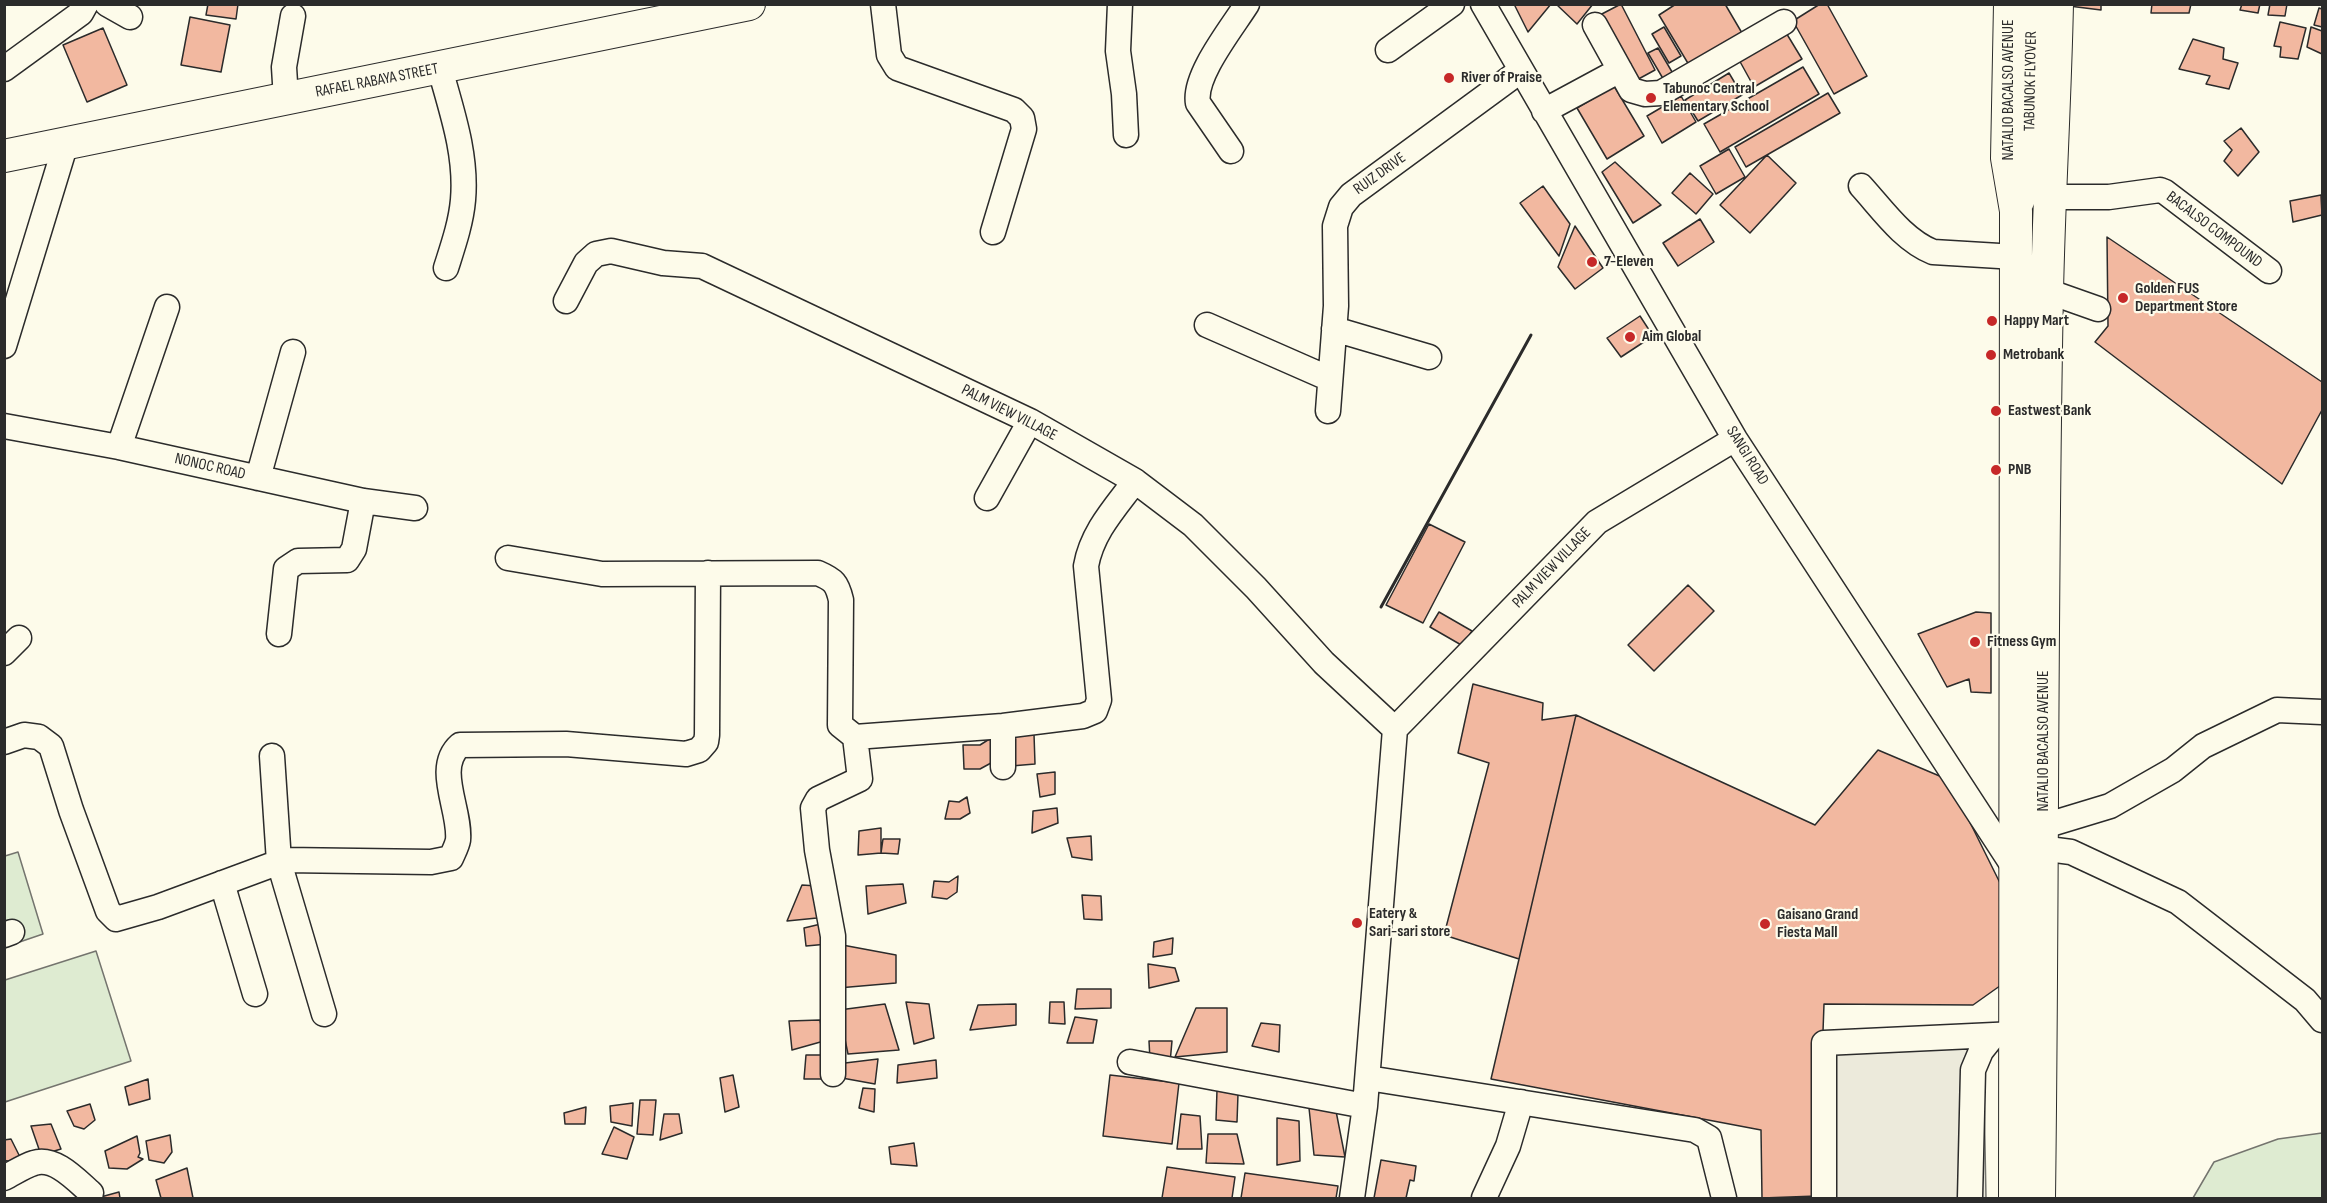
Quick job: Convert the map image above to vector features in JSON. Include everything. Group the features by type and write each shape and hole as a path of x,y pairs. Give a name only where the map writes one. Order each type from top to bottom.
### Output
{"main road":[{"name":"RAFAEL RABAYA STREET","path":"4,156 440,69 658,13 748,4"},
{"name":"NATALIO BACALSO AVENUE","path":"2010,4 2007,158 2016,211 2039,1198"},
{"name":"TABUNOK FLYOVER","path":"2030,158 2032,4"},
{"name":"NATALIO BACALSO AVENUE","path":"2015,1198 2004,1035 2030,849 2057,4"},
{"name":"NATALIO BACALSO AVENUE","path":"2016,211 2030,158"},
{"name":"NATALIO BACALSO AVENUE","path":"2030,158 2050,204"}],"street":[{"path":"4,69 81,13 86,4"},
{"path":"107,4 130,17"},
{"path":"883,4 889,55 897,68 1014,110 1022,118 1024,129 993,232"},
{"path":"1120,4 1118,51 1124,94 1126,135"},
{"path":"1231,151 1198,103 1196,93 1215,55 1247,4"},
{"path":"1388,50 1452,4"},
{"name":"SANGI ROAD","path":"1483,4 1735,439 2030,849"},
{"path":"286,99 284,67 293,16"},
{"path":"1594,25 1631,90 1646,94 1661,93 1784,22"},
{"path":"440,69 460,145 464,177 459,226 446,268"},
{"path":"1544,111 1620,70"},
{"name":"RUIZ DRIVE","path":"1329,411 1334,329 1335,226 1341,207 1351,195 1520,71"},
{"path":"4,346 66,143"},
{"path":"1861,186 1899,228 1921,248 1933,252 2016,257"},
{"name":"BACALSO COMPOUND","path":"2050,204 2160,190 2166,192 2269,271"},
{"name":"PALM VIEW VILLAGE","path":"566,301 586,263 596,254 611,251 663,263 702,266 1030,421 1136,481 1193,525 1256,588 1324,663 1395,729 1597,522 1735,439"},
{"path":"2047,291 2098,309"},
{"path":"119,447 167,307"},
{"path":"1207,326 1330,380"},
{"path":"1334,329 1429,357"},
{"path":"258,478 293,352"},
{"path":"987,498 1030,421"},
{"name":"NONOC ROAD","path":"4,426 119,447 363,501 415,508"},
{"path":"508,558 602,574 818,573 832,579 838,585 841,600 840,725 855,737 1002,726 1083,716 1095,711 1099,700 1086,566 1095,536 1136,481"},
{"path":"279,634 286,569 297,561 347,560 354,549 363,501"},
{"path":"4,742 24,735 39,737 51,746 70,810 108,911 116,919 128,918 279,862 431,862 451,858 458,840 448,769 452,752 460,745 566,744 686,754 699,750 706,742 709,707 708,573"},
{"path":"2030,849 2173,770 2203,746 2277,710 2322,712"},
{"path":"1002,726 1003,767"},
{"path":"1352,1198 1368,1078 1395,729"},
{"path":"833,1074 833,936 817,850 813,808 818,799 860,779 855,737"},
{"path":"272,756 279,862 324,1014"},
{"path":"2030,849 2071,852 2178,902 2305,1000 2322,1020"},
{"path":"222,883 255,994"},
{"path":"1824,1198 1824,1043 2004,1035"},
{"path":"1970,1198 1973,1070 1981,1051 2004,1035"},
{"path":"1130,1062 1365,1106"},
{"path":"1368,1078 1695,1130 1709,1138 1724,1198"},
{"path":"1484,1198 1508,1146 1521,1102"},
{"path":"4,1178 36,1162 48,1163 65,1170 91,1192"}],"green space":[{"path":"18,852 43,934 5,947 5,856"},
{"path":"96,951 131,1061 5,1102 5,980"},
{"path":"2322,1133 2322,1198 2193,1198 2214,1162 2278,1139"}],"shaded area":[{"path":"1983,1041 1986,1198 1831,1198 1828,1045"}],"building":[{"path":"208,4 238,4 236,19 206,15"},
{"path":"1514,4 1551,4 1528,32"},
{"path":"1556,4 1593,4 1577,24"},
{"path":"1621,4 1655,70 1633,82 1598,16"},
{"path":"1676,4 1725,4 1742,33 1689,65 1659,15"},
{"path":"1820,4 1827,4 1867,76 1834,94 1793,21"},
{"path":"2061,4 2101,4 2101,10 2061,5"},
{"path":"2152,4 2191,4 2189,13 2151,13"},
{"path":"2242,4 2260,4 2258,13 2240,10"},
{"path":"2270,4 2287,4 2285,16 2268,15"},
{"path":"2319,8 2322,9 2322,27 2314,25"},
{"path":"190,17 230,25 221,72 181,65"},
{"path":"2280,22 2306,28 2298,59 2280,57 2281,47 2274,46"},
{"path":"1664,27 1681,56 1669,63 1652,34"},
{"path":"2311,27 2322,31 2322,54 2307,47"},
{"path":"103,28 127,85 87,102 63,45"},
{"path":"1785,31 1802,59 1754,87 1738,58"},
{"path":"2193,39 2224,48 2223,59 2238,63 2229,89 2206,84 2210,76 2179,69"},
{"path":"1658,48 1675,77 1665,82 1648,53"},
{"path":"1803,67 1819,94 1720,152 1704,124"},
{"path":"1729,73 1742,95 1698,121 1685,100"},
{"path":"1614,86 1644,136 1607,159 1577,108"},
{"path":"1828,93 1840,113 1746,167 1735,147"},
{"path":"1681,96 1696,122 1662,143 1647,116"},
{"path":"2241,128 2259,152 2238,176 2224,161 2232,150 2224,141"},
{"path":"1729,149 1745,177 1716,194 1700,166"},
{"path":"1767,155 1796,183 1750,233 1720,205"},
{"path":"1615,162 1661,205 1633,223 1602,172"},
{"path":"1690,173 1713,194 1696,214 1672,193"},
{"path":"1543,186 1570,224 1559,256 1520,203"},
{"path":"2321,195 2322,215 2293,222 2290,201"},
{"path":"1700,219 1714,242 1678,266 1663,243"},
{"path":"1575,226 1603,268 1575,289 1558,267"},
{"path":"2107,237 2322,382 2322,410 2282,484 2095,342 2108,326"},
{"name":"Aim Global","path":"1640,316 1653,336 1621,357 1607,338"},
{"path":"1429,524 1465,542 1423,623 1386,605"},
{"path":"1688,585 1714,611 1654,671 1628,645"},
{"path":"1439,612 1472,631 1463,646 1430,627"},
{"path":"1976,612 1991,613 1991,693 1971,692 1969,679 1947,687 1918,634"},
{"path":"1473,684 1543,703 1542,720 1576,715 1519,959 1444,935 1489,763 1458,753"},
{"name":"Gaisano Grand Fiesta Mall","path":"1576,715 1815,825 1878,750 1949,780 2003,889 2004,983 1973,1005 1824,1004 1817,1196 1762,1198 1761,1130 1491,1079"},
{"path":"1034,734 1035,764 1011,766 1011,735"},
{"path":"991,738 991,763 980,769 964,769 963,745 980,745"},
{"path":"1055,772 1055,794 1040,797 1037,774"},
{"path":"967,797 970,813 960,819 945,819 949,801 959,802"},
{"path":"1057,808 1058,823 1032,833 1033,811"},
{"path":"881,828 881,853 858,855 859,831"},
{"path":"1091,836 1092,860 1072,857 1067,838"},
{"path":"883,839 900,839 898,854 881,853"},
{"path":"958,876 957,892 947,899 932,897 934,881 949,882"},
{"path":"903,884 906,903 868,914 866,886"},
{"path":"802,885 817,886 817,918 787,921"},
{"path":"1082,895 1101,896 1102,920 1084,919"},
{"path":"825,923 828,944 806,946 804,928"},
{"path":"1173,938 1172,954 1153,957 1154,942"},
{"path":"837,944 896,955 896,983 838,988"},
{"path":"1148,964 1175,968 1179,981 1149,988"},
{"path":"1077,989 1111,989 1111,1008 1075,1009"},
{"path":"906,1002 929,1004 934,1038 914,1044"},
{"path":"1050,1002 1064,1002 1065,1024 1049,1023"},
{"path":"885,1004 899,1050 848,1054 839,1010"},
{"path":"1016,1004 1016,1025 970,1030 978,1005"},
{"path":"1196,1008 1227,1008 1227,1052 1175,1057"},
{"path":"1075,1017 1097,1020 1093,1043 1067,1043"},
{"path":"820,1020 824,1041 792,1050 789,1021"},
{"path":"1261,1023 1280,1025 1279,1052 1252,1046"},
{"path":"1149,1041 1172,1041 1170,1063 1150,1060"},
{"path":"806,1055 824,1055 826,1079 804,1079"},
{"path":"878,1059 875,1084 842,1078 845,1063"},
{"path":"936,1060 937,1078 897,1083 898,1065"},
{"path":"733,1075 739,1107 725,1112 720,1078"},
{"path":"1110,1075 1179,1083 1172,1144 1103,1136"},
{"path":"148,1079 150,1099 129,1105 125,1087"},
{"path":"863,1088 875,1089 874,1112 859,1108"},
{"path":"1217,1090 1238,1094 1237,1122 1216,1120"},
{"path":"640,1100 656,1100 653,1135 637,1134"},
{"path":"633,1103 632,1126 611,1122 610,1106"},
{"path":"90,1104 95,1120 84,1129 74,1126 67,1111"},
{"path":"586,1107 585,1124 565,1124 564,1113"},
{"path":"1309,1108 1336,1111 1345,1157 1314,1155"},
{"path":"664,1114 679,1114 682,1133 660,1140"},
{"path":"1181,1114 1200,1116 1202,1149 1177,1149"},
{"path":"1277,1118 1299,1121 1300,1161 1277,1165"},
{"path":"51,1124 61,1149 41,1155 31,1126"},
{"path":"614,1127 634,1137 627,1159 602,1154"},
{"path":"1208,1134 1237,1134 1244,1164 1206,1163"},
{"path":"170,1135 172,1152 164,1163 149,1160 146,1141"},
{"path":"137,1136 140,1153 138,1157 143,1159 127,1169 109,1168 105,1151"},
{"path":"11,1139 21,1159 7,1161 4,1160 4,1140"},
{"path":"914,1143 917,1166 891,1164 889,1147"},
{"path":"1381,1160 1416,1166 1414,1181 1410,1180 1406,1198 1374,1198"},
{"path":"1167,1167 1235,1177 1232,1198 1162,1198"},
{"path":"187,1168 193,1198 161,1198 156,1180"},
{"path":"1245,1173 1338,1186 1336,1198 1241,1198"},
{"path":"119,1192 120,1198 97,1198"}],"wall":[{"path":"1381,607 1531,335"}],"place":[{"name":"River of Praise","path":"1449,78"},
{"name":"Tabunoc Central Elementary School","path":"1651,98"},
{"name":"7-Eleven","path":"1592,262"},
{"name":"Golden FUS Department Store","path":"2123,298"},
{"name":"Happy Mart","path":"1992,321"},
{"name":"Aim Global","path":"1630,337"},
{"name":"Metrobank","path":"1991,355"},
{"name":"Eastwest Bank","path":"1996,411"},
{"name":"PNB","path":"1996,470"},
{"name":"Fitness Gym","path":"1975,642"},
{"name":"Eatery & Sari-sari store","path":"1357,923"},
{"name":"Gaisano Grand Fiesta Mall","path":"1765,924"}]}
